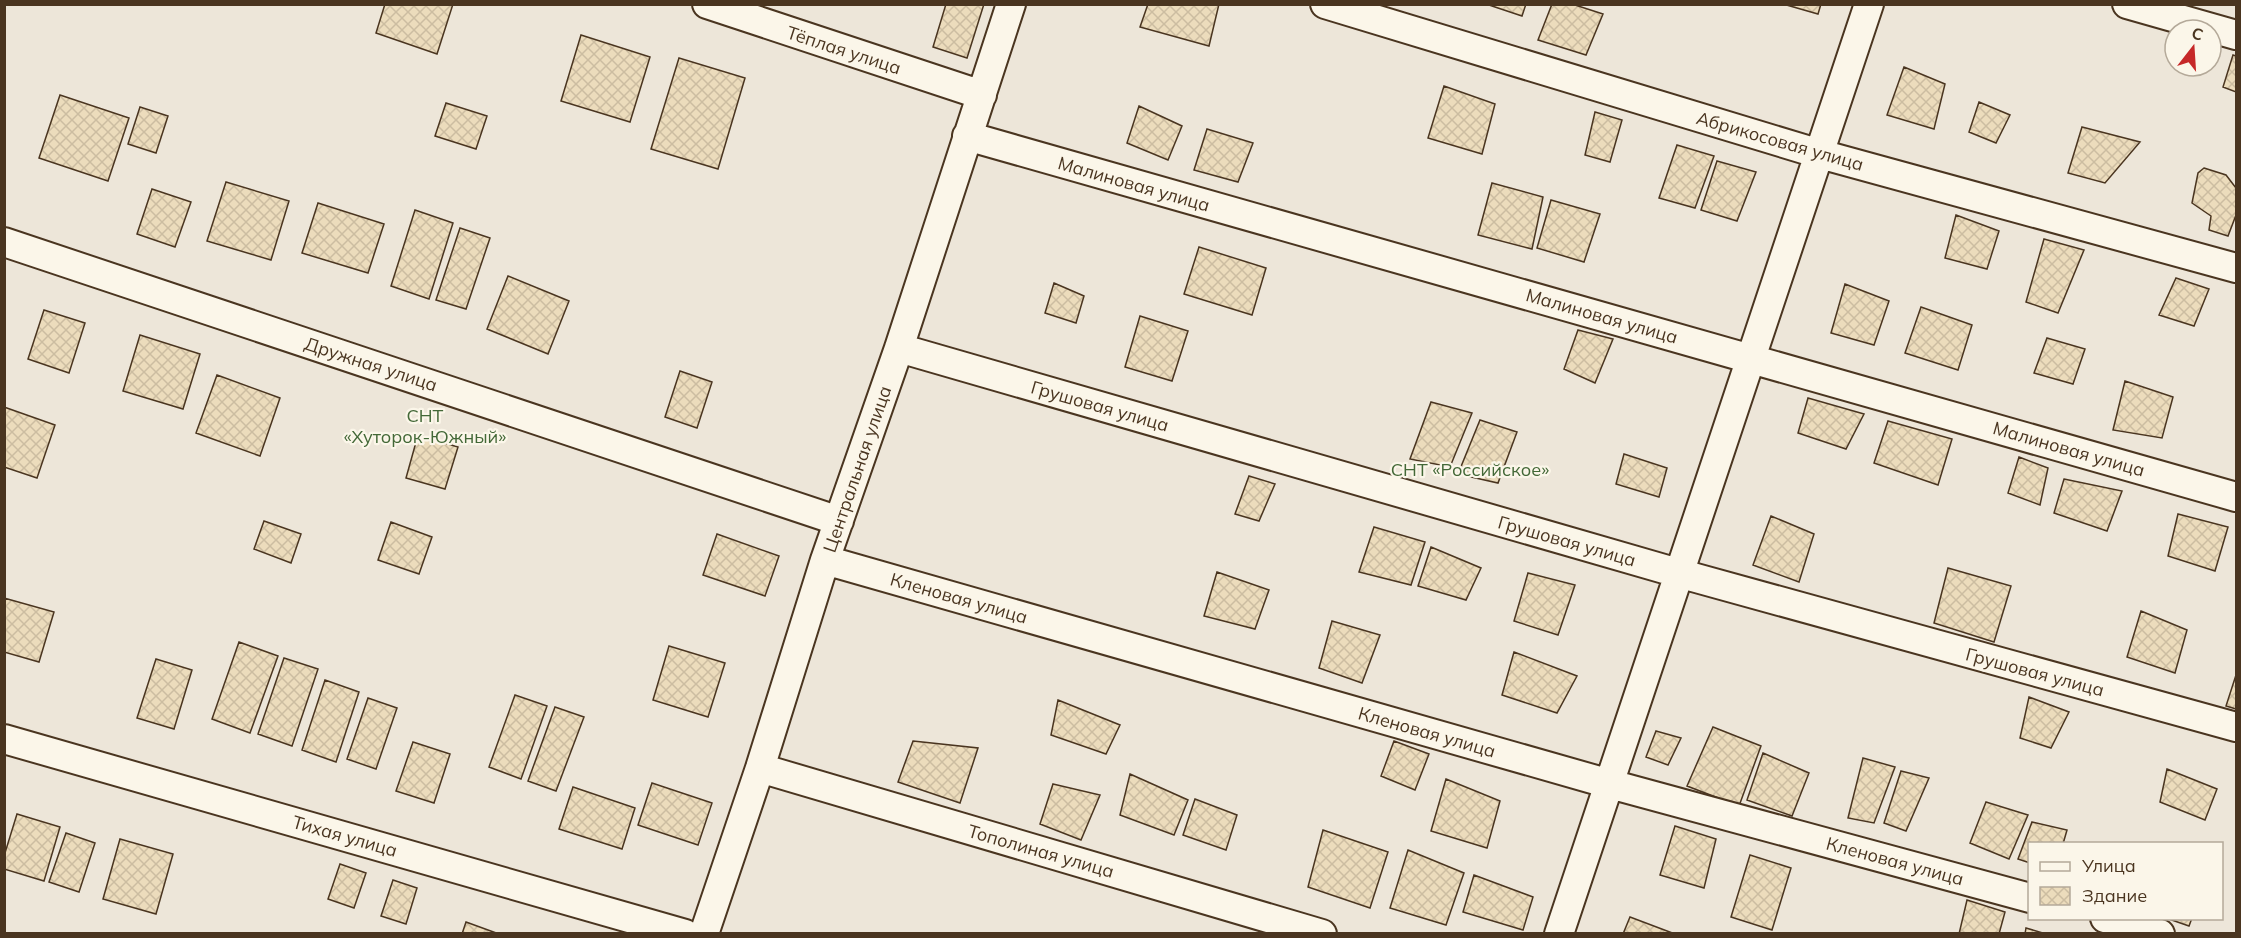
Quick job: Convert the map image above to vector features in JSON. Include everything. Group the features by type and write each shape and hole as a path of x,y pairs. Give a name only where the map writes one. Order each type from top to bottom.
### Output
{"street":[{"name":"Тёплая улица","path":"707,4 982,95"},
{"name":"Центральная улица","path":"704,933 760,768 825,560 899,348 1011,4"},
{"name":"Абрикосовая улица","path":"1325,4 1820,154 2236,268"},
{"path":"1559,933 1869,4"},
{"path":"2127,4 2236,35"},
{"name":"Малиновая улица","path":"967,136 2236,497"},
{"name":"Дружная улица","path":"4,242 839,521"},
{"name":"Грушовая улица","path":"899,348 1678,573 2236,727"},
{"name":"Кленовая улица","path":"825,560 1610,784 2028,897"},
{"name":"Тихая улица","path":"4,739 685,933"},
{"name":"Тополиная улица","path":"760,768 1322,933"},
{"path":"2112,920 2160,933"}],"green space":[{"name":"СНТ «Российское»","path":"5,5 2236,5 2236,933 5,934"}],"building":[{"path":"385,4 453,4 437,54 376,33"},
{"path":"946,4 984,4 967,58 933,47"},
{"path":"1148,4 1219,4 1209,46 1140,27"},
{"path":"1486,4 1526,4 1522,16"},
{"path":"1552,4 1572,4 1603,14 1586,55 1538,40"},
{"path":"1783,4 1821,4 1818,14"},
{"path":"581,35 650,57 630,122 561,101"},
{"path":"2233,55 2236,56 2236,92 2223,87"},
{"path":"679,58 745,78 718,169 651,149"},
{"path":"1904,67 1945,84 1934,129 1887,115"},
{"path":"1444,86 1495,104 1482,154 1428,138"},
{"path":"60,95 129,118 108,181 39,158"},
{"path":"1979,102 2010,115 1996,143 1969,132"},
{"path":"446,103 487,116 476,149 435,136"},
{"path":"1139,106 1182,126 1168,160 1127,143"},
{"path":"140,107 168,116 156,153 128,144"},
{"path":"1595,112 1622,120 1610,162 1585,155"},
{"path":"2082,127 2140,142 2105,183 2068,173"},
{"path":"1207,129 1253,143 1238,182 1194,170"},
{"path":"1677,145 1714,156 1695,208 1659,198"},
{"path":"1717,161 1756,172 1737,221 1701,210"},
{"path":"2204,168 2226,175 2236,188 2236,215 2228,236 2209,230 2211,216 2192,203 2198,173"},
{"path":"226,182 289,201 271,260 207,241"},
{"path":"1492,183 1543,197 1532,249 1478,235"},
{"path":"152,189 191,202 175,247 137,234"},
{"path":"1551,200 1600,214 1584,262 1537,248"},
{"path":"318,203 384,224 368,273 302,253"},
{"path":"415,210 453,223 429,299 391,286"},
{"path":"1956,215 1999,231 1987,269 1945,258"},
{"path":"460,228 490,238 466,309 436,300"},
{"path":"2044,239 2084,250 2058,313 2026,302"},
{"path":"1199,247 1266,268 1252,315 1184,294"},
{"path":"508,276 569,301 548,354 487,329"},
{"path":"2176,278 2209,289 2194,326 2159,315"},
{"path":"1054,283 1084,296 1076,323 1045,313"},
{"path":"1845,284 1889,301 1874,345 1831,333"},
{"path":"1921,307 1972,325 1958,370 1905,353"},
{"path":"44,310 85,323 69,373 28,359"},
{"path":"1140,316 1188,331 1172,381 1125,367"},
{"path":"1578,330 1613,339 1595,383 1564,369"},
{"path":"140,335 200,354 183,409 123,391"},
{"path":"2047,338 2085,349 2073,384 2034,373"},
{"path":"680,371 712,382 697,428 665,417"},
{"path":"217,375 280,398 260,456 196,433"},
{"path":"2125,381 2173,397 2162,438 2113,430"},
{"path":"1808,398 1864,414 1846,449 1798,433"},
{"path":"1431,402 1472,413 1450,467 1410,459"},
{"path":"4,407 55,425 37,478 4,467"},
{"path":"1480,420 1517,432 1498,483 1458,474"},
{"path":"1888,421 1952,439 1938,485 1874,463"},
{"path":"418,435 458,447 445,489 406,478"},
{"path":"1624,454 1667,468 1659,497 1616,484"},
{"path":"2019,457 2048,468 2040,505 2008,493"},
{"path":"1249,476 1275,484 1259,521 1235,514"},
{"path":"2064,479 2122,491 2107,531 2054,513"},
{"path":"2178,514 2228,527 2215,571 2168,556"},
{"path":"1771,516 1814,534 1799,582 1753,565"},
{"path":"264,521 301,534 291,563 254,549"},
{"path":"391,522 432,537 419,574 378,560"},
{"path":"1374,527 1425,542 1411,585 1359,572"},
{"path":"717,534 779,556 765,596 703,575"},
{"path":"1431,547 1481,568 1466,600 1418,586"},
{"path":"1948,568 2011,586 1994,642 1934,623"},
{"path":"1217,572 1269,590 1255,629 1204,616"},
{"path":"1528,573 1575,585 1558,635 1514,621"},
{"path":"4,598 54,612 39,662 4,652"},
{"path":"2141,611 2187,630 2175,673 2127,657"},
{"path":"1332,621 1380,635 1362,683 1319,668"},
{"path":"239,642 278,656 250,733 212,719"},
{"path":"669,646 725,663 708,717 653,700"},
{"path":"1514,652 1577,676 1557,713 1502,695"},
{"path":"284,658 318,669 292,746 258,734"},
{"path":"156,659 192,670 174,729 137,718"},
{"path":"2236,675 2236,709 2226,706"},
{"path":"325,680 359,692 336,762 302,750"},
{"path":"515,695 547,706 521,779 489,767"},
{"path":"2029,697 2069,712 2051,748 2020,738"},
{"path":"368,698 397,708 376,769 347,759"},
{"path":"1058,700 1120,725 1106,754 1051,735"},
{"path":"555,707 584,717 556,791 528,781"},
{"path":"1713,727 1761,746 1739,806 1687,786"},
{"path":"1656,731 1681,738 1668,765 1646,757"},
{"path":"913,741 978,748 960,803 898,782"},
{"path":"1394,741 1429,754 1415,790 1381,776"},
{"path":"413,742 450,754 434,803 396,791"},
{"path":"1763,753 1809,773 1792,816 1747,800"},
{"path":"1863,758 1895,767 1874,823 1848,818"},
{"path":"2167,769 2217,789 2205,820 2160,802"},
{"path":"1901,771 1929,778 1906,831 1884,823"},
{"path":"1130,774 1188,800 1174,835 1120,815"},
{"path":"1446,779 1500,801 1487,848 1431,831"},
{"path":"652,783 712,803 698,845 638,825"},
{"path":"1053,784 1100,795 1081,840 1040,824"},
{"path":"573,787 635,808 622,849 559,829"},
{"path":"1195,799 1237,815 1226,850 1183,835"},
{"path":"1986,802 2028,815 2009,859 1970,843"},
{"path":"17,814 60,827 44,881 4,869 4,856"},
{"path":"2032,822 2067,830 2064,842 2028,842 2028,862 2018,859"},
{"path":"1675,826 1716,839 1704,888 1660,875"},
{"path":"1323,830 1388,852 1370,908 1308,887"},
{"path":"66,833 95,843 79,892 49,882"},
{"path":"120,839 173,854 156,914 103,899"},
{"path":"1408,850 1464,873 1446,925 1390,908"},
{"path":"1750,855 1791,868 1772,930 1731,917"},
{"path":"340,864 366,873 354,908 328,899"},
{"path":"1474,875 1533,897 1523,930 1463,912"},
{"path":"393,880 417,888 406,924 381,916"},
{"path":"1967,900 2005,912 1999,934 1959,934"},
{"path":"1630,917 1675,934 1623,934"},
{"path":"2172,920 2191,920 2189,926"},
{"path":"466,922 499,934 462,934"},
{"path":"2026,928 2046,934 2025,934"}],"park label":[{"name":"СНТ «Хуторок-Южный»","path":"425,425"}]}
